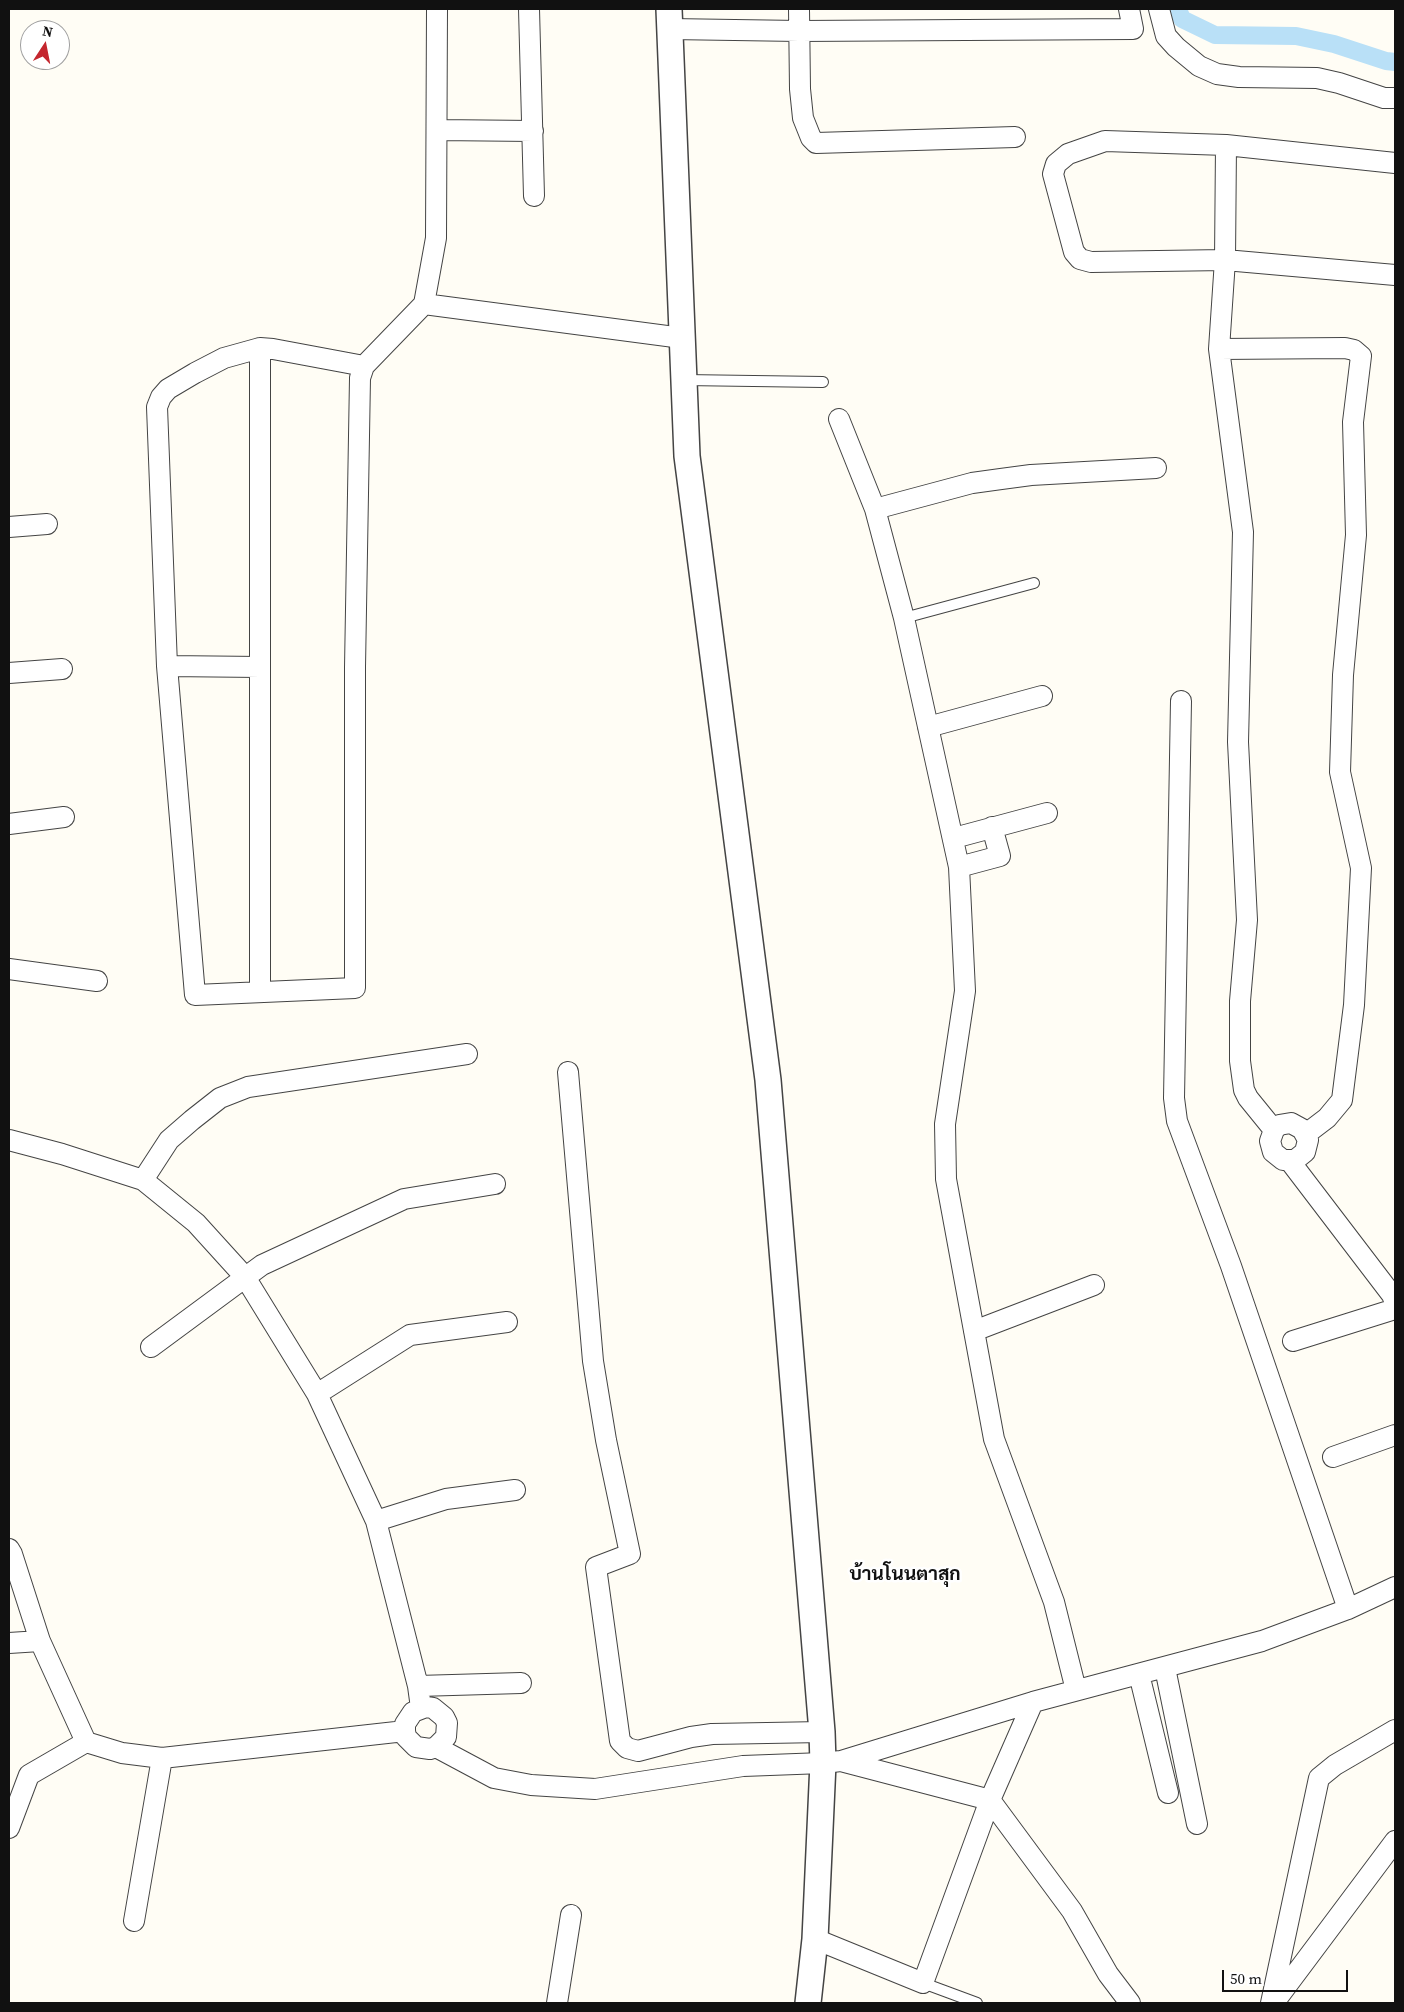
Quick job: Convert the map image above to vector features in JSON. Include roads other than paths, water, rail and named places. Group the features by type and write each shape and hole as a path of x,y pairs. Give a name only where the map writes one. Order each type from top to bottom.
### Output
{"street":[{"path":"364,366 260,348 224,358 195,373 168,390 161,397 158,407 168,666 195,995 355,988 355,648 360,378 364,366 424,304 436,238 437,9"},
{"path":"529,9 534,196"},
{"path":"799,9 800,89 803,118 811,138 816,142 1015,137"},
{"path":"808,2003 832,1762 822,1732 768,1080 687,456 669,19 799,31 1133,29 1129,9"},
{"path":"1159,9 1166,36 1199,66 1216,74 1239,77 1317,78 1339,83 1384,98 1395,98"},
{"path":"436,130 533,131"},
{"path":"1395,163 1226,145 1105,141 1068,154 1056,164 1053,174 1074,252 1080,259 1091,262 1225,260 1395,275"},
{"path":"1226,145 1225,260 1219,349 1243,532 1238,742 1247,920 1240,1001 1241,1081 1248,1098 1274,1130"},
{"path":"424,304 682,338"},
{"path":"260,348 260,991"},
{"path":"1219,349 1345,348 1354,350 1361,356 1353,422 1356,535 1343,675 1340,772 1361,868 1354,1005 1342,1100 1327,1118 1306,1134"},
{"path":"839,419 875,509 904,618 954,838 959,867 965,991 945,1124 946,1179 994,1438 1054,1602 1076,1690"},
{"path":"875,509 972,483 1031,474 1156,468"},
{"path":"9,527 47,524"},
{"path":"168,666 260,667"},
{"path":"9,673 62,669"},
{"path":"928,727 1042,696"},
{"path":"1180,701 1174,1098 1177,1121 1231,1266 1348,1609"},
{"path":"954,838 1047,813"},
{"path":"9,824 64,817"},
{"path":"959,867 1000,856 992,828"},
{"path":"9,969 97,981"},
{"path":"143,1180 169,1140 220,1098 248,1087 467,1054"},
{"path":"568,1072 593,1361 606,1440 630,1554 596,1567 620,1741 627,1748 638,1751 691,1737 712,1734 822,1732"},
{"path":"1291,1123 1297,1125 1306,1134 1308,1140 1305,1152 1295,1160 1283,1160 1273,1152 1270,1141 1274,1130 1279,1125 1291,1123"},
{"path":"9,1140 62,1154 143,1180 196,1223 245,1276 317,1394 376,1521 418,1686 420,1708"},
{"path":"1289,1160 1394,1300 1293,1341"},
{"path":"151,1347 262,1264 404,1199 495,1184"},
{"path":"974,1331 1094,1285"},
{"path":"317,1394 410,1335 507,1322"},
{"path":"1333,1457 1395,1435"},
{"path":"376,1521 446,1499 516,1490"},
{"path":"9,1549 40,1642 86,1742"},
{"path":"436,1747 494,1778 531,1785 595,1789 743,1766 832,1762 1033,1702 1262,1641 1348,1609 1395,1587"},
{"path":"9,1643 40,1642"},
{"path":"1165,1668 1197,1824"},
{"path":"1139,1674 1168,1793"},
{"path":"418,1686 521,1683"},
{"path":"815,1939 923,1983 990,1800 1033,1702"},
{"path":"420,1708 433,1708 439,1712 447,1723 446,1737 436,1747 430,1749 416,1747 406,1738 405,1731 408,1717 420,1708"},
{"path":"1273,2003 1319,1778 1335,1765 1395,1730"},
{"path":"9,1828 29,1775 86,1742 122,1753 162,1758 405,1731"},
{"path":"134,1921 162,1758"},
{"path":"832,1762 990,1800 1072,1911 1108,1974 1130,2003"},
{"path":"1273,2003 1395,1841"},
{"path":"557,2003 571,1915"}],"lane":[{"path":"684,380 823,382"},
{"path":"904,618 1034,584"},
{"path":"923,1983 977,2003"}],"waterway":[{"path":"1178,9 1182,19 1215,35 1296,36 1334,44 1386,61 1395,62"}],"district":[{"name":"บ้านโนนตาสุก","path":"905,1575"}]}
